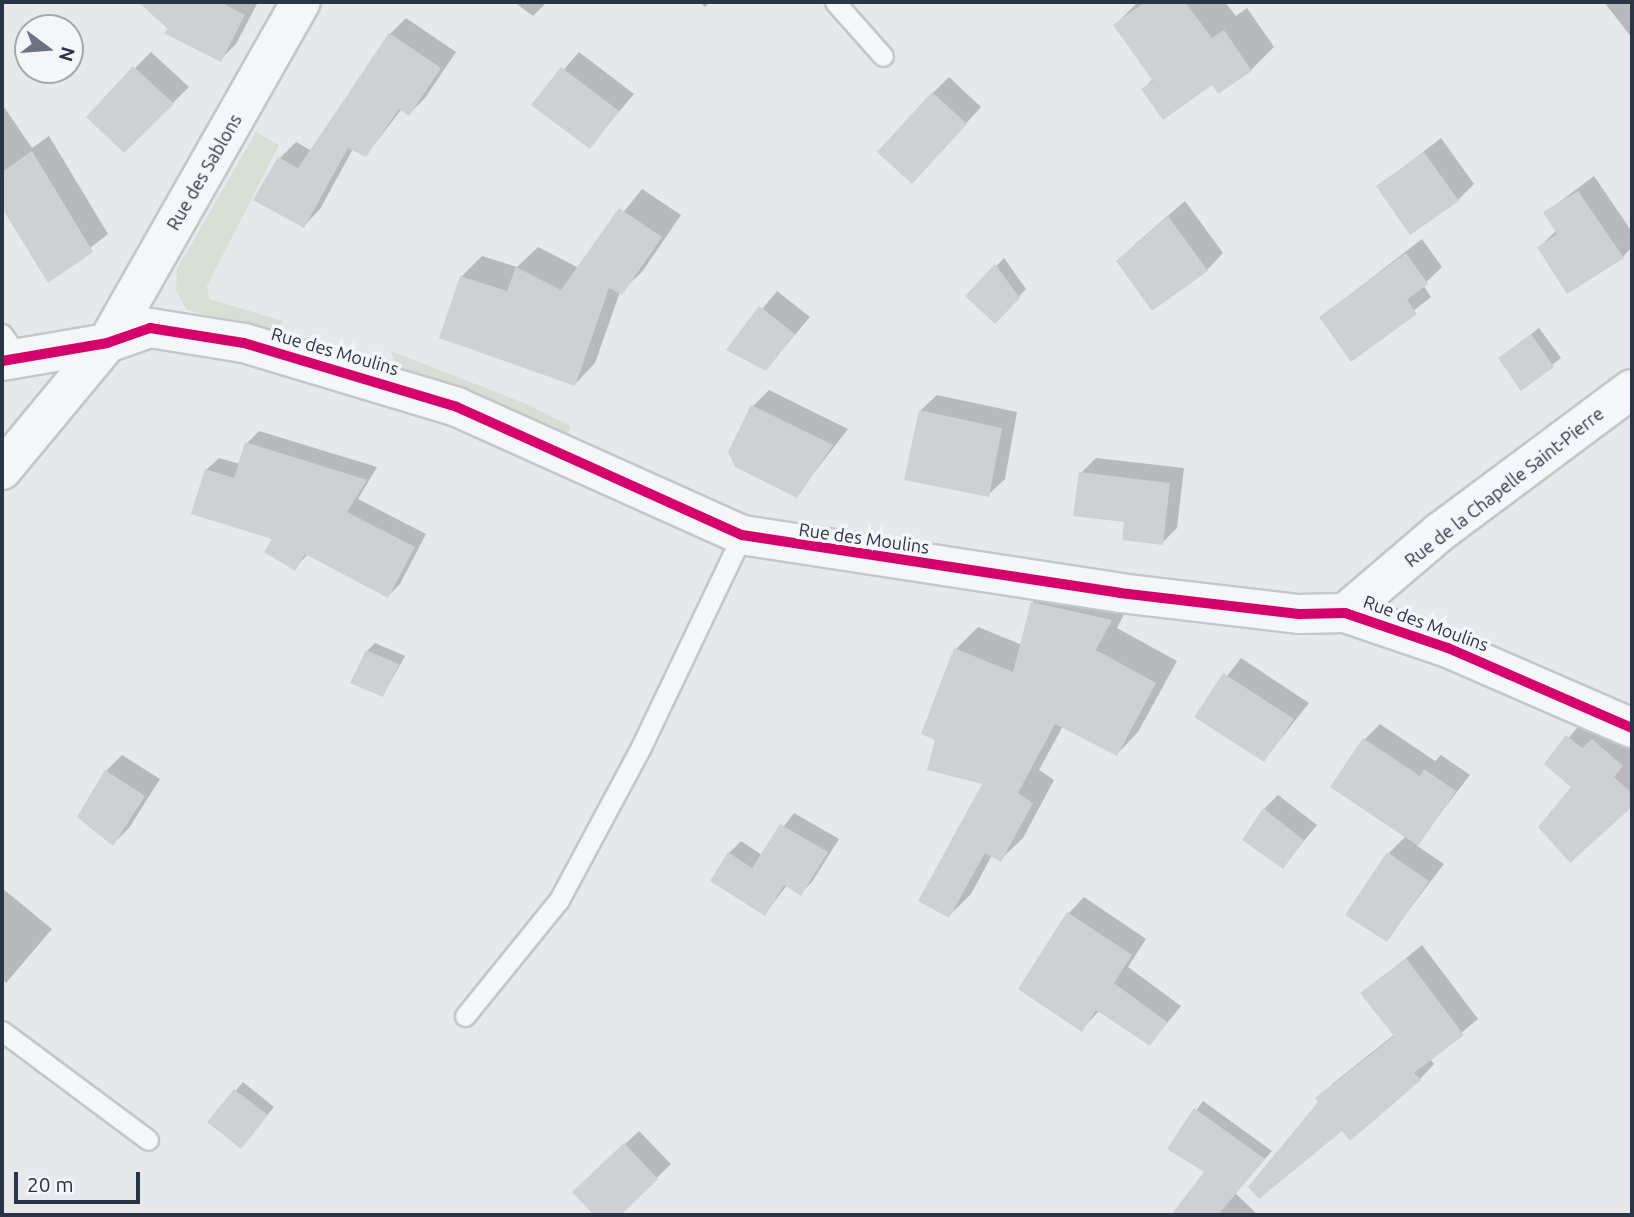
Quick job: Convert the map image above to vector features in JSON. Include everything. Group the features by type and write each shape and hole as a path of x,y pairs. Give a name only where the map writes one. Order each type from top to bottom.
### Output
{"street":[{"name":"Rue des Sablons","path":"2,470 107,343 301,2"},
{"name":"Rue des Moulins","path":"107,343 150,328 187,332 353,373 457,407 742,536 1120,593 1299,614 1345,612 1448,648 1632,728"},
{"path":"7,351 107,343"},
{"name":"Rue de la Chapelle Saint-Pierre","path":"1345,612 1440,532 1632,388"}],"lane":[{"path":"835,2 883,56"},
{"path":"465,1016 559,900 647,735 742,536"},
{"path":"2,1031 148,1140"}],"shaded area":[{"path":"256,132 279,145 207,286 209,299 283,321 275,332 187,310 176,290 177,269"},
{"path":"391,351 529,405 571,426 565,439 397,370"}],"building":[{"path":"138,2 220,2 245,15 221,62 164,33 168,29"},
{"path":"1145,2 1185,2 1212,38 1224,30 1252,71 1218,94 1212,85 1163,120 1141,89 1153,81 1113,25"},
{"path":"389,33 441,68 409,116 399,109 366,157 348,148 304,228 253,200 278,157 298,168"},
{"path":"133,66 174,104 124,153 86,117"},
{"path":"561,67 619,111 590,149 531,105"},
{"path":"932,92 967,124 912,184 877,152"},
{"path":"32,151 93,252 48,283 2,208 2,172"},
{"path":"1424,152 1459,201 1410,235 1376,186"},
{"path":"1578,191 1624,258 1567,294 1537,247 1557,234 1543,212"},
{"path":"619,208 662,237 622,295 609,288 575,386 439,338 460,276 507,291 516,267 561,290"},
{"path":"1168,216 1208,271 1152,311 1116,261"},
{"path":"1406,253 1428,284 1407,300 1417,314 1351,362 1319,317"},
{"path":"995,264 1020,298 995,324 965,296"},
{"path":"759,306 795,334 766,371 726,350"},
{"path":"1531,334 1554,367 1521,391 1498,358"},
{"path":"751,405 833,445 797,498 735,467 728,452"},
{"path":"919,410 1002,428 989,497 904,480"},
{"path":"245,442 367,480 347,512 415,547 388,598 305,554 295,571 264,552 272,539 191,514 205,469 234,478"},
{"path":"1079,472 1170,483 1163,545 1122,540 1124,522 1073,516"},
{"path":"1031,602 1112,620 1096,650 1156,683 1117,756 1055,724 1018,793 1033,803 1001,862 985,853 949,918 918,901 982,784 927,770 935,740 921,734 954,648 1013,672"},
{"path":"366,650 399,664 383,697 350,683"},
{"path":"1223,673 1294,719 1264,762 1194,717"},
{"path":"1566,735 1582,748 1592,739 1623,766 1614,777 1632,793 1632,807 1570,863 1538,827 1571,787 1544,764"},
{"path":"1363,738 1420,776 1424,769 1456,791 1418,846 1330,787"},
{"path":"105,770 145,796 113,846 77,817"},
{"path":"1263,808 1304,840 1283,869 1242,840"},
{"path":"780,824 828,852 801,896 784,885 765,916 710,881 728,852 752,868"},
{"path":"1387,852 1429,881 1387,942 1345,915"},
{"path":"1067,912 1132,955 1114,983 1167,1022 1150,1046 1096,1010 1082,1032 1018,989"},
{"path":"1406,958 1464,1035 1414,1073 1421,1080 1350,1141 1342,1131 1259,1199 1248,1187 1318,1102 1315,1098 1394,1036 1360,993"},
{"path":"234,1089 268,1115 241,1149 207,1122"},
{"path":"1194,1108 1265,1159 1218,1215 1171,1215 1204,1172 1167,1149"},
{"path":"624,1143 658,1179 621,1215 594,1215 572,1192"}],"cycle path":[{"path":"2,361 107,343 150,328 244,343 457,407 742,535 1120,593 1299,614 1345,613 1448,648 1632,728"}]}
